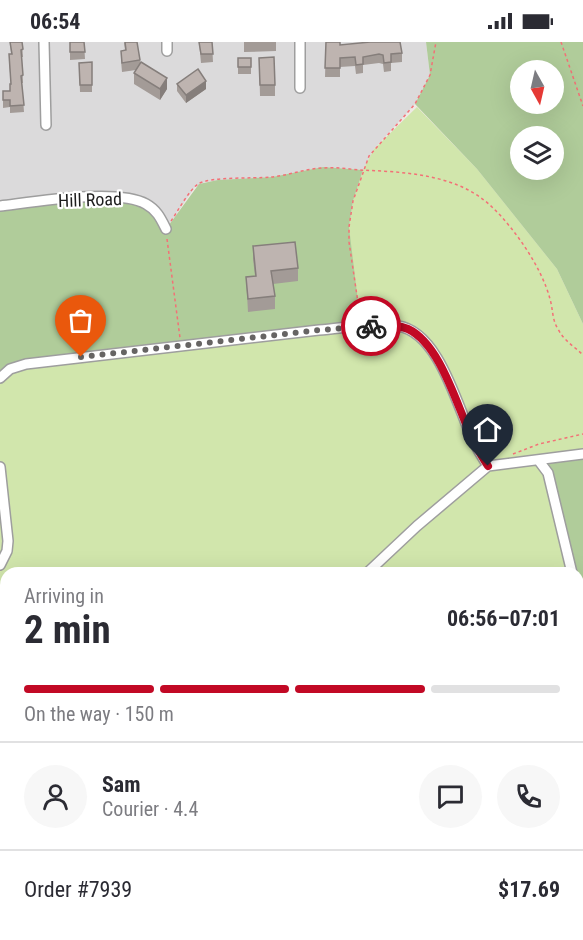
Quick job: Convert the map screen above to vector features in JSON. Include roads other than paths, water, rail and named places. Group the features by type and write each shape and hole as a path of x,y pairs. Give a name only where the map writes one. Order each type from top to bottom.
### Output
{"street":[{"path":"44,42 45,125"},
{"path":"300,42 300,88"},
{"name":"Hill Road","path":"0,206 90,197 126,197 138,200 155,210 166,229"},
{"path":"0,378 10,369 26,364 361,326 398,326 409,330 423,340 444,372 474,443 488,466"},
{"path":"374,567 417,526 488,466 583,454"},
{"path":"539,461 548,474 571,567"},
{"path":"0,467 8,542 7,551 0,565"}]}
